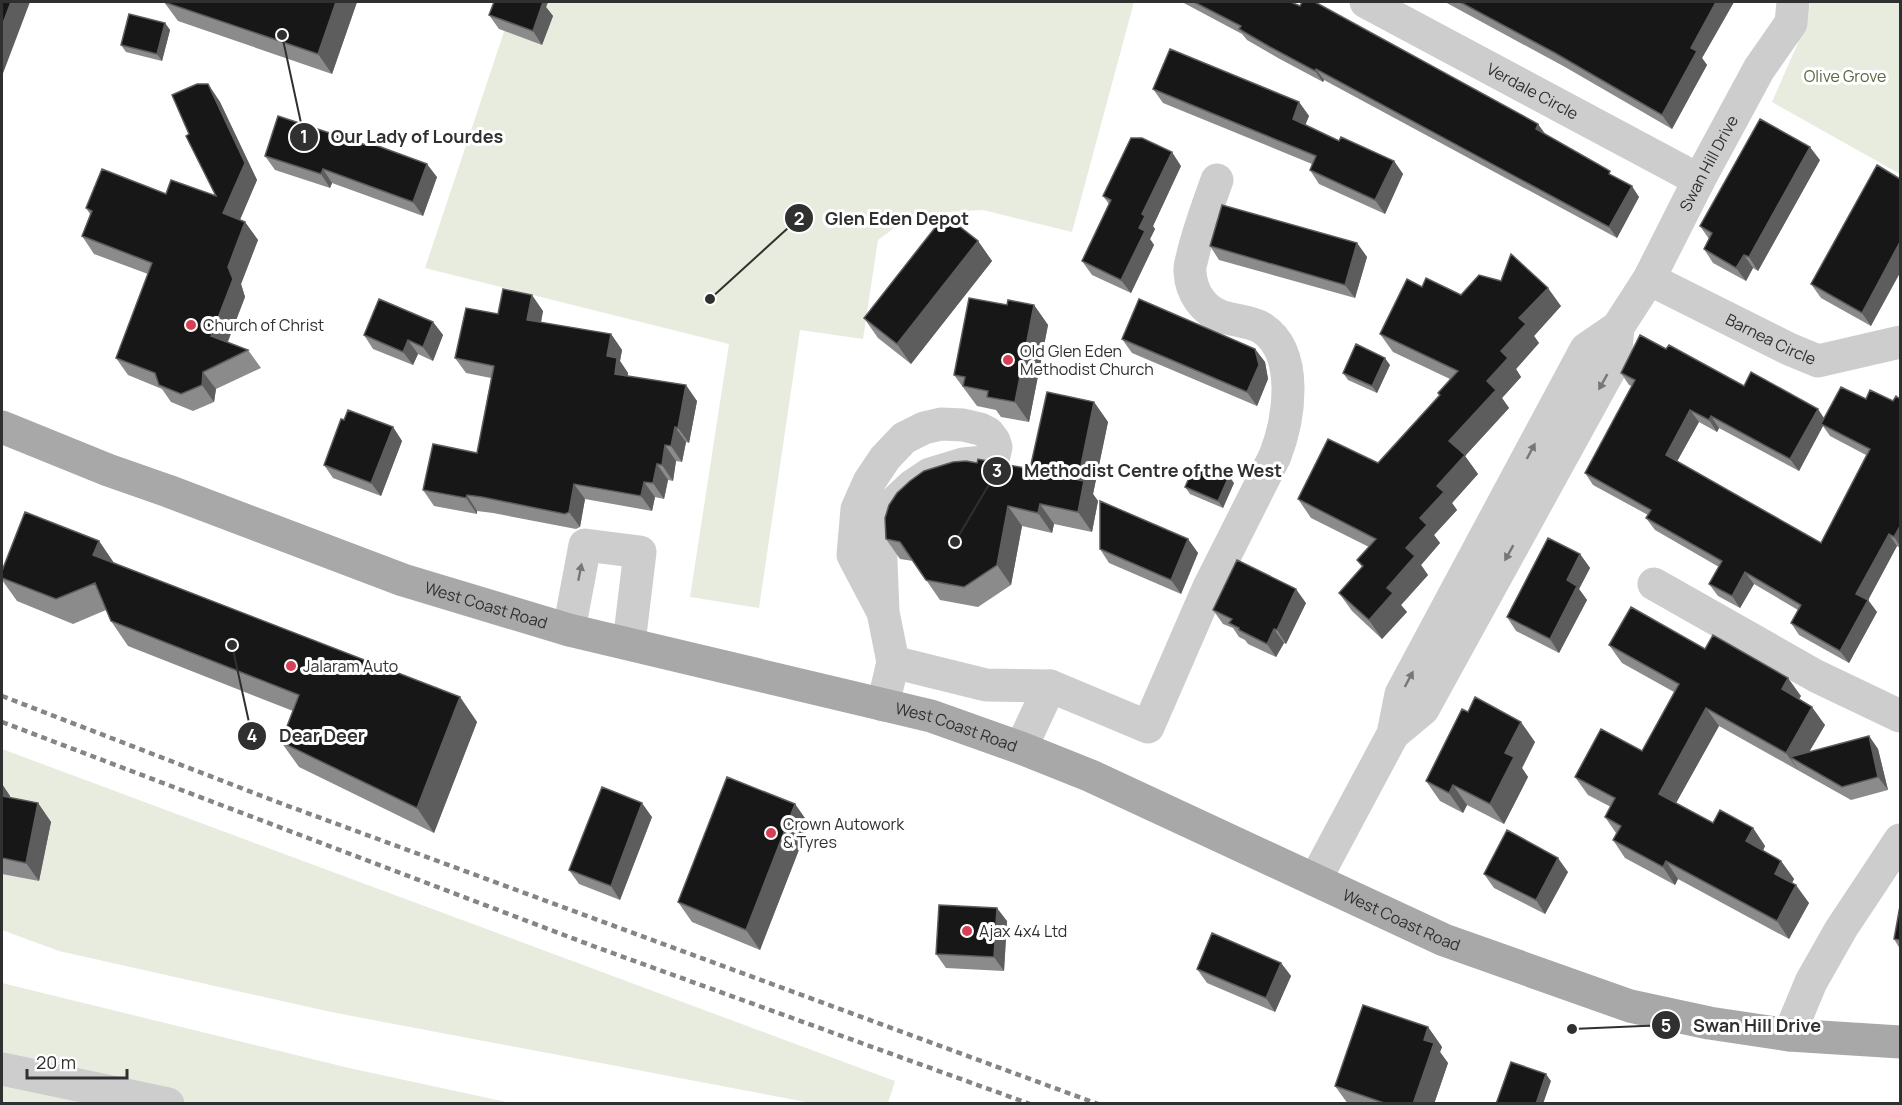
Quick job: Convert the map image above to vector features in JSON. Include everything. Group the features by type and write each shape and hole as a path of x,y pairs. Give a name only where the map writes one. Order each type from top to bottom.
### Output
{"main road":[{"name":"West Coast Road","path":"2,427 108,470 403,580 569,630 931,717 1021,748 1091,776 1444,940 1630,1006 1709,1023 1789,1035 1900,1042"}],"street":[{"name":"Verdale Circle","path":"1366,2 1700,180"},
{"name":"Swan Hill Drive","path":"1315,880 1393,734 1423,709 1524,497 1586,349 1618,327 1649,279 1759,69 1791,23 1793,2"},
{"path":"893,662 986,685 1050,686 1148,727 1208,589 1275,456 1287,420 1288,381 1283,356 1277,343 1262,328 1245,321 1221,317 1208,310 1198,300 1192,284 1189,271 1197,235 1217,180"},
{"name":"Barnea Circle","path":"1649,279 1789,349 1818,361 1900,342"},
{"path":"883,612 853,555 857,509 869,482 885,458 904,438 924,428 941,424 963,425 988,433 996,447 994,456 984,462 963,464 930,474 896,501 886,517 880,535 883,612 893,662 883,705"},
{"path":"569,630 585,545 640,552 629,643"},
{"path":"1654,584 1816,676 1900,716"},
{"path":"1021,748 1050,686"},
{"path":"1789,1035 1811,982 1841,928 1900,840"},
{"path":"2,1070 168,1104"}],"green space":[{"path":"514,2 1134,2 1072,232 983,210 913,214 878,240 863,339 800,330 759,608 690,597 729,344 425,268"},
{"name":"Olive Grove","path":"1810,2 1900,2 1900,174 1772,102 1808,20"},
{"path":"2,749 895,1081 888,1103 811,1103 331,1012 59,951 2,930"},
{"path":"2,983 349,1068 511,1103 2,1103"}],"building":[{"path":"2,2 11,2 2,26"},
{"path":"164,2 336,2 318,54"},
{"path":"494,2 543,2 533,31 489,15"},
{"path":"1194,2 1291,2 1300,6 1302,2 1315,2 1538,124 1536,129 1632,186 1609,227 1316,69 1315,71 1270,47 1239,29 1241,26"},
{"path":"1460,2 1716,2 1691,48 1697,51 1662,115 1555,53"},
{"path":"129,14 165,23 157,54 121,45"},
{"path":"1170,49 1299,102 1293,119 1339,141 1341,137 1394,161 1375,200 1310,170 1316,156 1153,89"},
{"path":"197,84 208,84 245,163 223,213 245,222 228,267 233,279 211,336 248,350 203,372 202,385 181,394 159,385 155,373 116,358 152,263 82,236 92,211 86,208 102,169 166,194 171,180 216,196 186,136 189,134 172,95"},
{"path":"278,116 366,145 367,142 427,164 413,202 323,169 321,174 265,156"},
{"path":"1760,119 1810,147 1749,257 1744,255 1736,268 1704,249 1712,233 1700,226"},
{"path":"1131,138 1142,138 1172,152 1142,214 1145,216 1139,228 1145,231 1121,280 1082,261 1111,200 1103,196"},
{"path":"1877,165 1900,179 1900,242 1862,313 1811,284"},
{"path":"1222,205 1357,243 1345,285 1210,246"},
{"path":"945,215 978,241 897,344 864,318"},
{"path":"1511,254 1548,288 1519,318 1526,324 1501,351 1508,358 1487,381 1496,390 1449,441 1465,455 1437,486 1444,492 1420,518 1427,525 1406,548 1415,556 1387,588 1393,593 1369,620 1339,593 1363,566 1357,560 1376,539 1298,499 1328,439 1378,463 1440,395 1438,393 1458,371 1380,334 1407,279 1422,287 1426,278 1461,295 1479,275 1501,281"},
{"path":"503,289 532,295 527,320 611,334 607,356 617,358 615,374 686,385 678,428 675,427 671,446 665,445 662,465 657,464 653,483 644,482 641,496 574,484 569,512 565,514 482,497 467,495 466,498 423,490 433,444 477,453 494,366 455,358 466,308 498,314"},
{"name":"Old Glen Eden Methodist Church","path":"969,298 1007,305 1008,300 1034,305 1015,402 987,397 988,391 963,386 965,377 954,375"},
{"path":"379,299 433,322 423,347 408,340 403,352 364,335"},
{"path":"1139,299 1255,349 1259,365 1247,392 1122,339"},
{"path":"1640,335 1666,349 1669,345 1744,386 1751,372 1818,409 1790,459 1711,416 1709,420 1690,410 1666,455 1821,543 1870,449 1821,424 1841,387 1866,399 1870,390 1893,401 1896,396 1900,399 1900,526 1894,537 1889,534 1856,594 1868,600 1840,651 1791,623 1801,605 1745,572 1732,596 1709,584 1722,561 1646,518 1651,510 1585,473 1635,380 1621,373"},
{"path":"1356,344 1385,358 1372,386 1343,373"},
{"path":"1047,392 1094,402 1078,480 1084,481 1078,512 1040,504 1038,513 1008,506 997,565 964,587 926,580 900,542 886,539 885,518 889,505 897,493 924,471 953,462 977,463 978,459 1030,469"},
{"path":"348,410 393,427 371,483 324,465 341,419 344,420"},
{"path":"1196,462 1229,476 1218,501 1185,487"},
{"path":"1100,501 1188,539 1171,580 1100,549"},
{"path":"25,512 99,541 93,555 460,697 417,808 281,742 299,695 111,621 95,583 56,599 2,578 2,571"},
{"path":"1548,538 1580,554 1567,580 1577,586 1550,639 1507,617"},
{"path":"1237,560 1296,589 1277,630 1274,629 1267,644 1239,630 1229,623 1232,619 1213,610"},
{"path":"1631,607 1705,649 1713,635 1788,678 1782,689 1812,707 1786,753 1706,708 1659,794 1713,823 1720,810 1753,828 1746,841 1781,861 1775,874 1796,885 1777,921 1666,861 1663,867 1613,840 1621,826 1605,817 1615,798 1575,777 1601,729 1642,751 1679,684 1609,645"},
{"path":"1475,697 1521,722 1505,753 1514,757 1490,804 1453,785 1449,793 1426,781 1462,709 1468,712"},
{"path":"1869,736 1878,777 1842,787 1790,757"},
{"path":"727,777 795,804 746,930 678,902"},
{"path":"602,787 642,803 611,886 569,870"},
{"path":"2,796 38,803 26,863 2,858"},
{"path":"1507,830 1558,858 1536,900 1484,874"},
{"path":"939,905 997,908 994,957 936,954"},
{"path":"1900,906 1900,940 1894,939"},
{"path":"1212,933 1281,963 1266,998 1197,969"},
{"path":"1363,1005 1428,1027 1424,1040 1434,1043 1413,1104 1387,1104 1335,1086"},
{"path":"1511,1062 1546,1074 1536,1104 1496,1104"}],"railway":[{"path":"2,696 280,803 1098,1104"},
{"path":"2,722 593,946 1030,1104"}],"place":[{"name":"Our Lady of Lourdes","path":"282,35"},
{"name":"Glen Eden Depot","path":"710,299"},
{"name":"Church of Christ","path":"191,325"},
{"name":"Old Glen Eden Methodist Church","path":"1008,360"},
{"name":"Methodist Centre of the West","path":"955,542"},
{"name":"Dear Deer","path":"232,645"},
{"name":"Jalaram Auto","path":"291,666"},
{"name":"Crown Autowork & Tyres","path":"771,833"},
{"name":"Ajax 4x4 Ltd","path":"967,931"},
{"name":"Swan Hill Drive","path":"1572,1029"}]}
